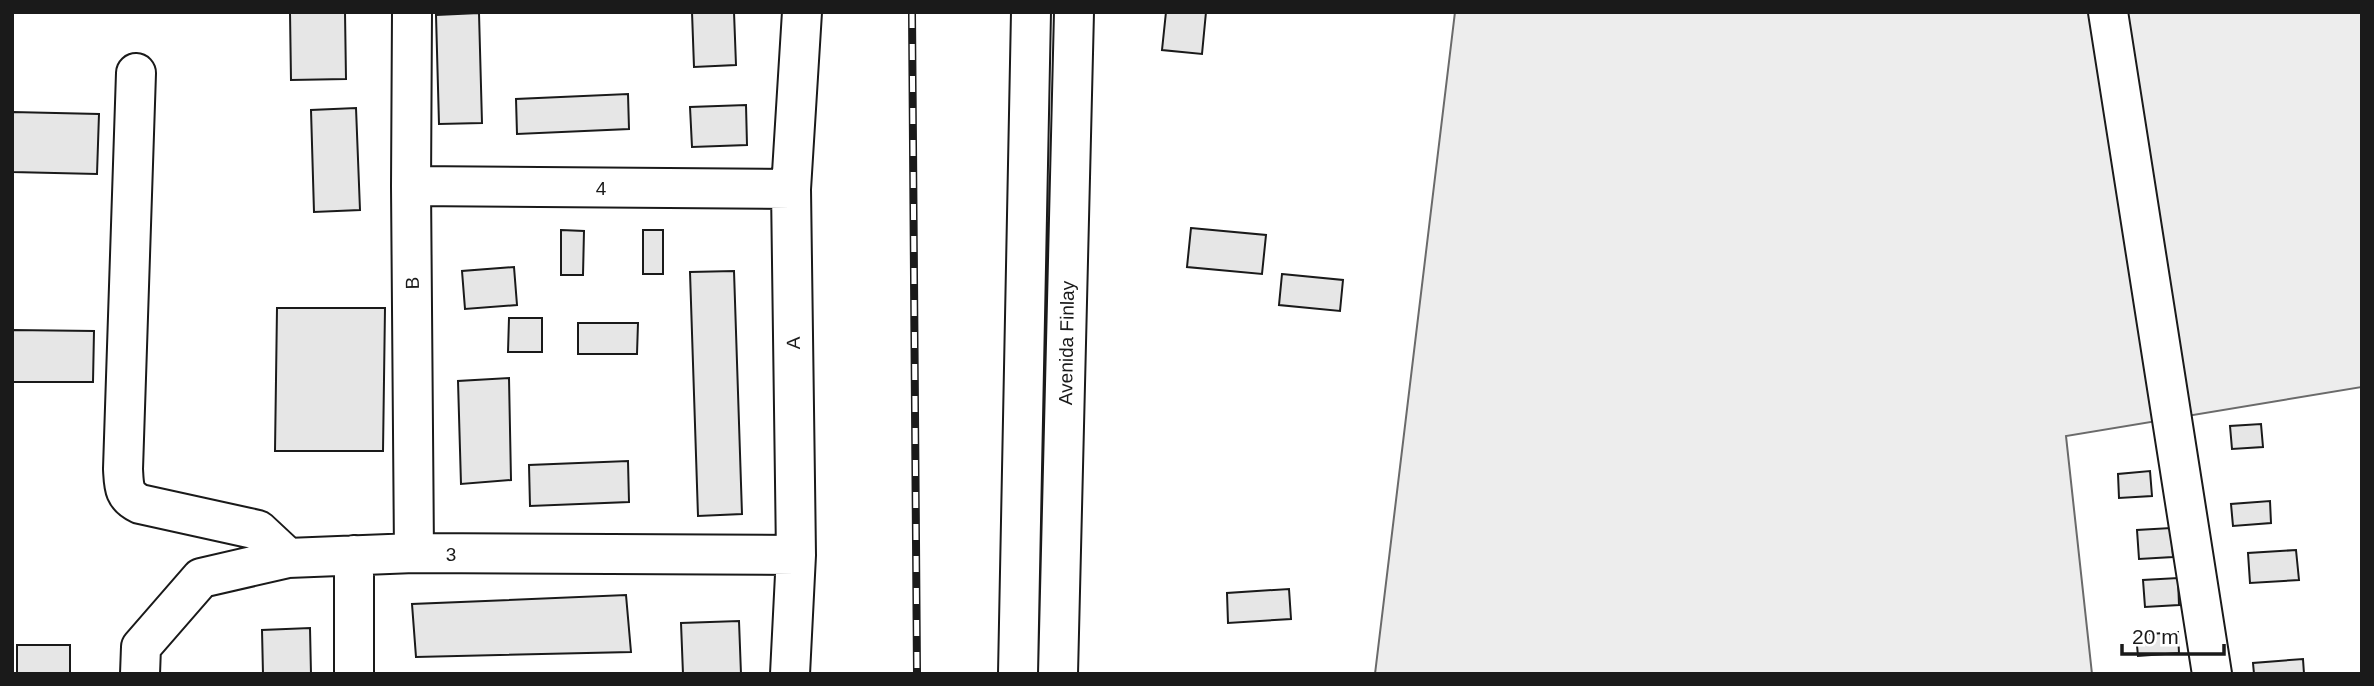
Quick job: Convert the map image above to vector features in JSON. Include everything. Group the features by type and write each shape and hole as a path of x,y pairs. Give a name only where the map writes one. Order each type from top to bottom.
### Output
{"main road":[{"name":"B","path":"412,12 414,554"},
{"name":"A","path":"790,674 796,555 791,189 802,12"},
{"path":"1018,674 1031,12"},
{"name":"Avenida Finlay","path":"1058,674 1074,12"},
{"path":"2108,12 2213,674"},
{"path":"136,73 124,491 130,500 140,504 258,530 288,558"},
{"name":"4","path":"411,186 791,189"},
{"name":"3","path":"140,661 201,578 288,558 414,554 796,555"},
{"path":"354,555 354,674"}],"shaded area":[{"path":"1455,12 2362,12 2362,387 2066,436 2092,674 1375,674"}],"building":[{"path":"290,12 345,12 346,79 291,80"},
{"path":"692,12 734,12 736,65 694,67"},
{"path":"1166,12 1206,12 1202,54 1162,50"},
{"path":"479,13 482,123 439,124 436,15"},
{"path":"628,94 629,129 517,134 516,99"},
{"path":"746,105 747,145 692,147 690,107"},
{"path":"356,108 360,210 314,212 311,110"},
{"path":"12,112 99,114 97,174 12,172"},
{"path":"1191,228 1266,235 1262,274 1187,267"},
{"path":"561,230 584,231 583,275 561,275"},
{"path":"643,230 663,230 663,274 643,274"},
{"path":"514,267 517,305 465,309 462,271"},
{"path":"734,271 742,514 698,516 690,272"},
{"path":"1282,274 1343,280 1340,311 1279,305"},
{"path":"277,308 385,308 383,451 275,451"},
{"path":"509,318 542,318 542,352 508,352"},
{"path":"578,323 638,323 637,354 578,354"},
{"path":"12,330 94,331 93,382 12,382"},
{"path":"509,378 511,480 461,484 458,381"},
{"path":"2261,424 2263,447 2232,449 2230,426"},
{"path":"628,461 629,502 530,506 529,465"},
{"path":"2150,471 2152,496 2119,498 2118,474"},
{"path":"2270,501 2271,523 2233,526 2231,504"},
{"path":"2171,528 2173,557 2139,559 2137,530"},
{"path":"2296,550 2299,580 2250,583 2248,553"},
{"path":"2178,578 2179,605 2145,607 2143,580"},
{"path":"1289,589 1291,619 1228,623 1227,593"},
{"path":"626,595 631,652 416,657 412,604"},
{"path":"739,621 741,674 683,674 681,623"},
{"path":"310,628 311,674 263,674 262,630"},
{"path":"2178,632 2179,653 2138,656 2136,635"},
{"path":"17,645 70,645 70,674 17,674"},
{"path":"2303,659 2304,674 2254,674 2253,663"}],"railway":[{"path":"912,12 917,674"}]}
